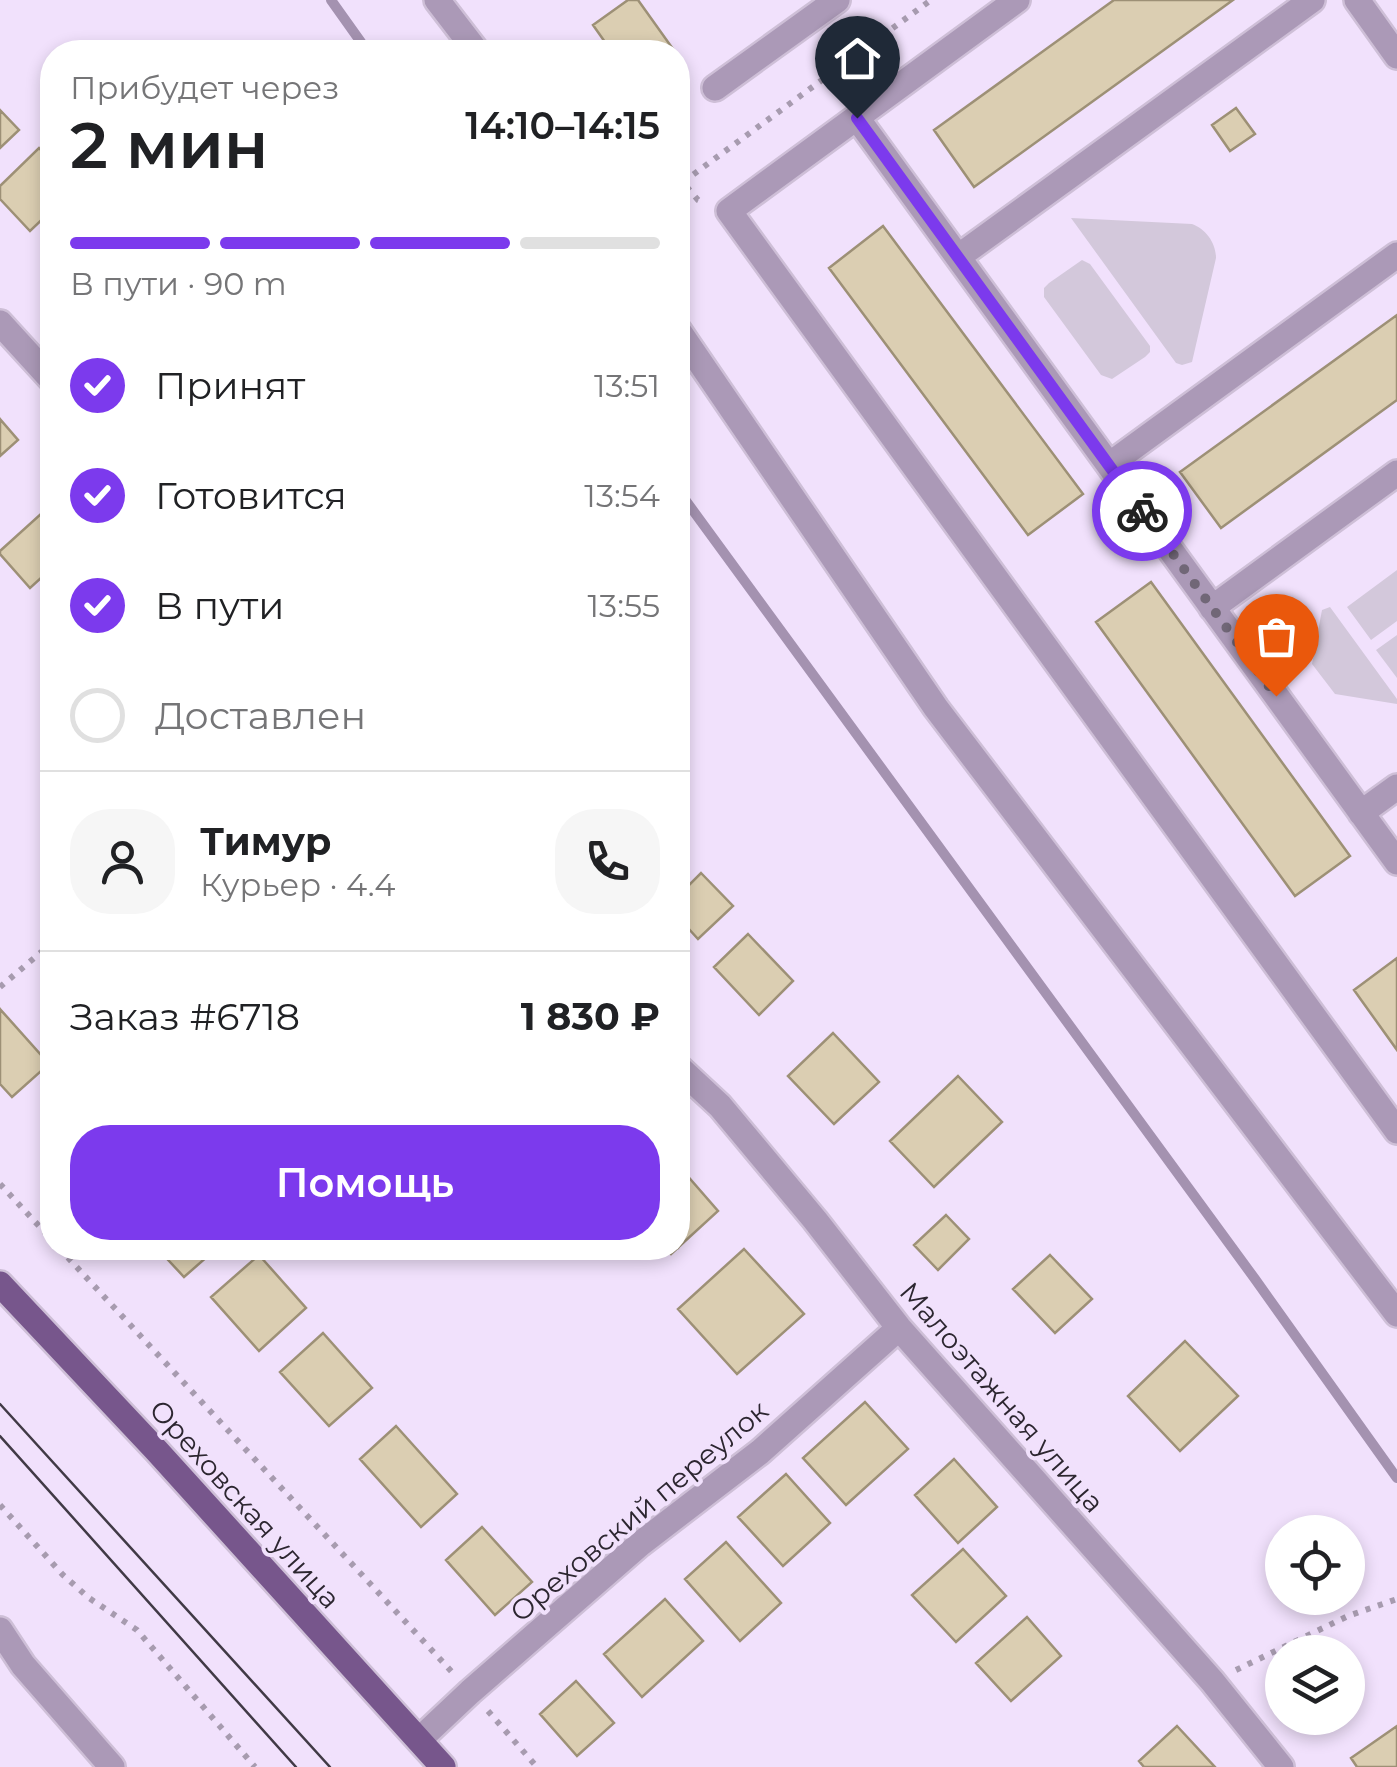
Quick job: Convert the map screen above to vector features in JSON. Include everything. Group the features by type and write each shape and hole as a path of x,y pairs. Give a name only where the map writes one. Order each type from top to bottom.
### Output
{"main road":[{"name":"Ореховская улица","path":"0,1284 444,1767"}],"street":[{"path":"437,0 468,40"},
{"path":"715,88 837,0"},
{"path":"1017,0 730,211 1397,1131"},
{"path":"958,257 1312,0"},
{"path":"1357,0 1397,56"},
{"path":"857,118 1397,862"},
{"path":"1109,465 1397,255"},
{"path":"0,324 40,367"},
{"path":"690,348 936,708 1397,1314"},
{"path":"1212,608 1397,474"},
{"path":"1362,813 1397,787"},
{"name":"Малоэтажная улица","path":"690,1079 720,1106 899,1328 1212,1682 1281,1767"},
{"name":"Ореховский переулок","path":"419,1740 640,1544 760,1452 899,1328"},
{"path":"0,1630 23,1665 112,1767"}],"path":[{"path":"690,177 931,0"},
{"path":"0,987 40,953"},
{"path":"0,1184 40,1227"},
{"path":"70,1260 537,1767"},
{"path":"0,1504 89,1598 137,1630 256,1767"},
{"path":"1212,1682 1348,1616 1397,1599"}],"shaded area":[{"path":"1071,218 1192,224 1206,233 1216,258 1192,362 1176,363"},
{"path":"1082,260 1090,264 1150,346 1145,357 1112,379 1101,375 1044,297 1044,288 1049,283"},
{"path":"1397,570 1397,621 1371,640 1347,607"},
{"path":"1330,607 1397,704 1335,694 1312,664 1322,610"},
{"path":"1397,635 1397,678 1376,650"}],"building":[{"path":"628,0 638,0 667,40 604,40 593,25"},
{"path":"1114,0 1233,0 974,187 934,130"},
{"path":"1236,108 1255,134 1230,151 1212,125"},
{"path":"0,110 19,130 0,148"},
{"path":"39,148 40,221 30,231 0,199 0,186"},
{"path":"883,226 1083,494 1028,535 829,268"},
{"path":"1397,315 1397,400 1221,528 1180,472"},
{"path":"0,419 18,440 0,456"},
{"path":"40,515 40,579 30,588 0,551"},
{"path":"1151,582 1350,856 1295,896 1096,622"},
{"path":"701,873 733,906 698,939 690,930 690,884"},
{"path":"748,934 793,981 759,1015 714,967"},
{"path":"1397,958 1397,1050 1354,990"},
{"path":"0,1009 40,1054 40,1072 12,1097 0,1084"},
{"path":"833,1033 879,1082 834,1124 788,1076"},
{"path":"958,1076 1002,1122 934,1187 890,1141"},
{"path":"690,1179 718,1211 690,1237"},
{"path":"946,1215 969,1239 938,1270 914,1245"},
{"path":"744,1249 804,1314 737,1374 678,1309"},
{"path":"1050,1255 1092,1299 1055,1333 1013,1289"},
{"path":"168,1260 203,1260 184,1277"},
{"path":"253,1260 263,1260 306,1308 259,1351 211,1297"},
{"path":"323,1333 372,1388 329,1426 280,1372"},
{"path":"1185,1341 1238,1396 1180,1451 1128,1396"},
{"path":"865,1402 908,1449 846,1505 803,1458"},
{"path":"396,1426 457,1494 421,1527 360,1459"},
{"path":"954,1459 997,1507 958,1543 915,1495"},
{"path":"786,1474 830,1523 783,1566 738,1517"},
{"path":"482,1527 532,1582 495,1615 446,1560"},
{"path":"726,1542 781,1603 740,1641 685,1579"},
{"path":"963,1549 1006,1596 956,1642 912,1595"},
{"path":"665,1599 703,1641 642,1697 604,1654"},
{"path":"1027,1617 1061,1656 1011,1701 976,1663"},
{"path":"576,1681 614,1723 577,1756 540,1714"},
{"path":"1177,1726 1215,1767 1144,1767 1139,1761"},
{"path":"1397,1726 1397,1767 1357,1767 1351,1758"}],"waterway":[{"path":"331,0 359,40"},
{"path":"690,506 1397,1478"}],"tram line":[{"path":"0,1404 330,1767"},
{"path":"0,1436 296,1767"}],"way so far":[{"path":"1142,511 1276,696"}],"route":[{"path":"857,118 1142,511"}]}
